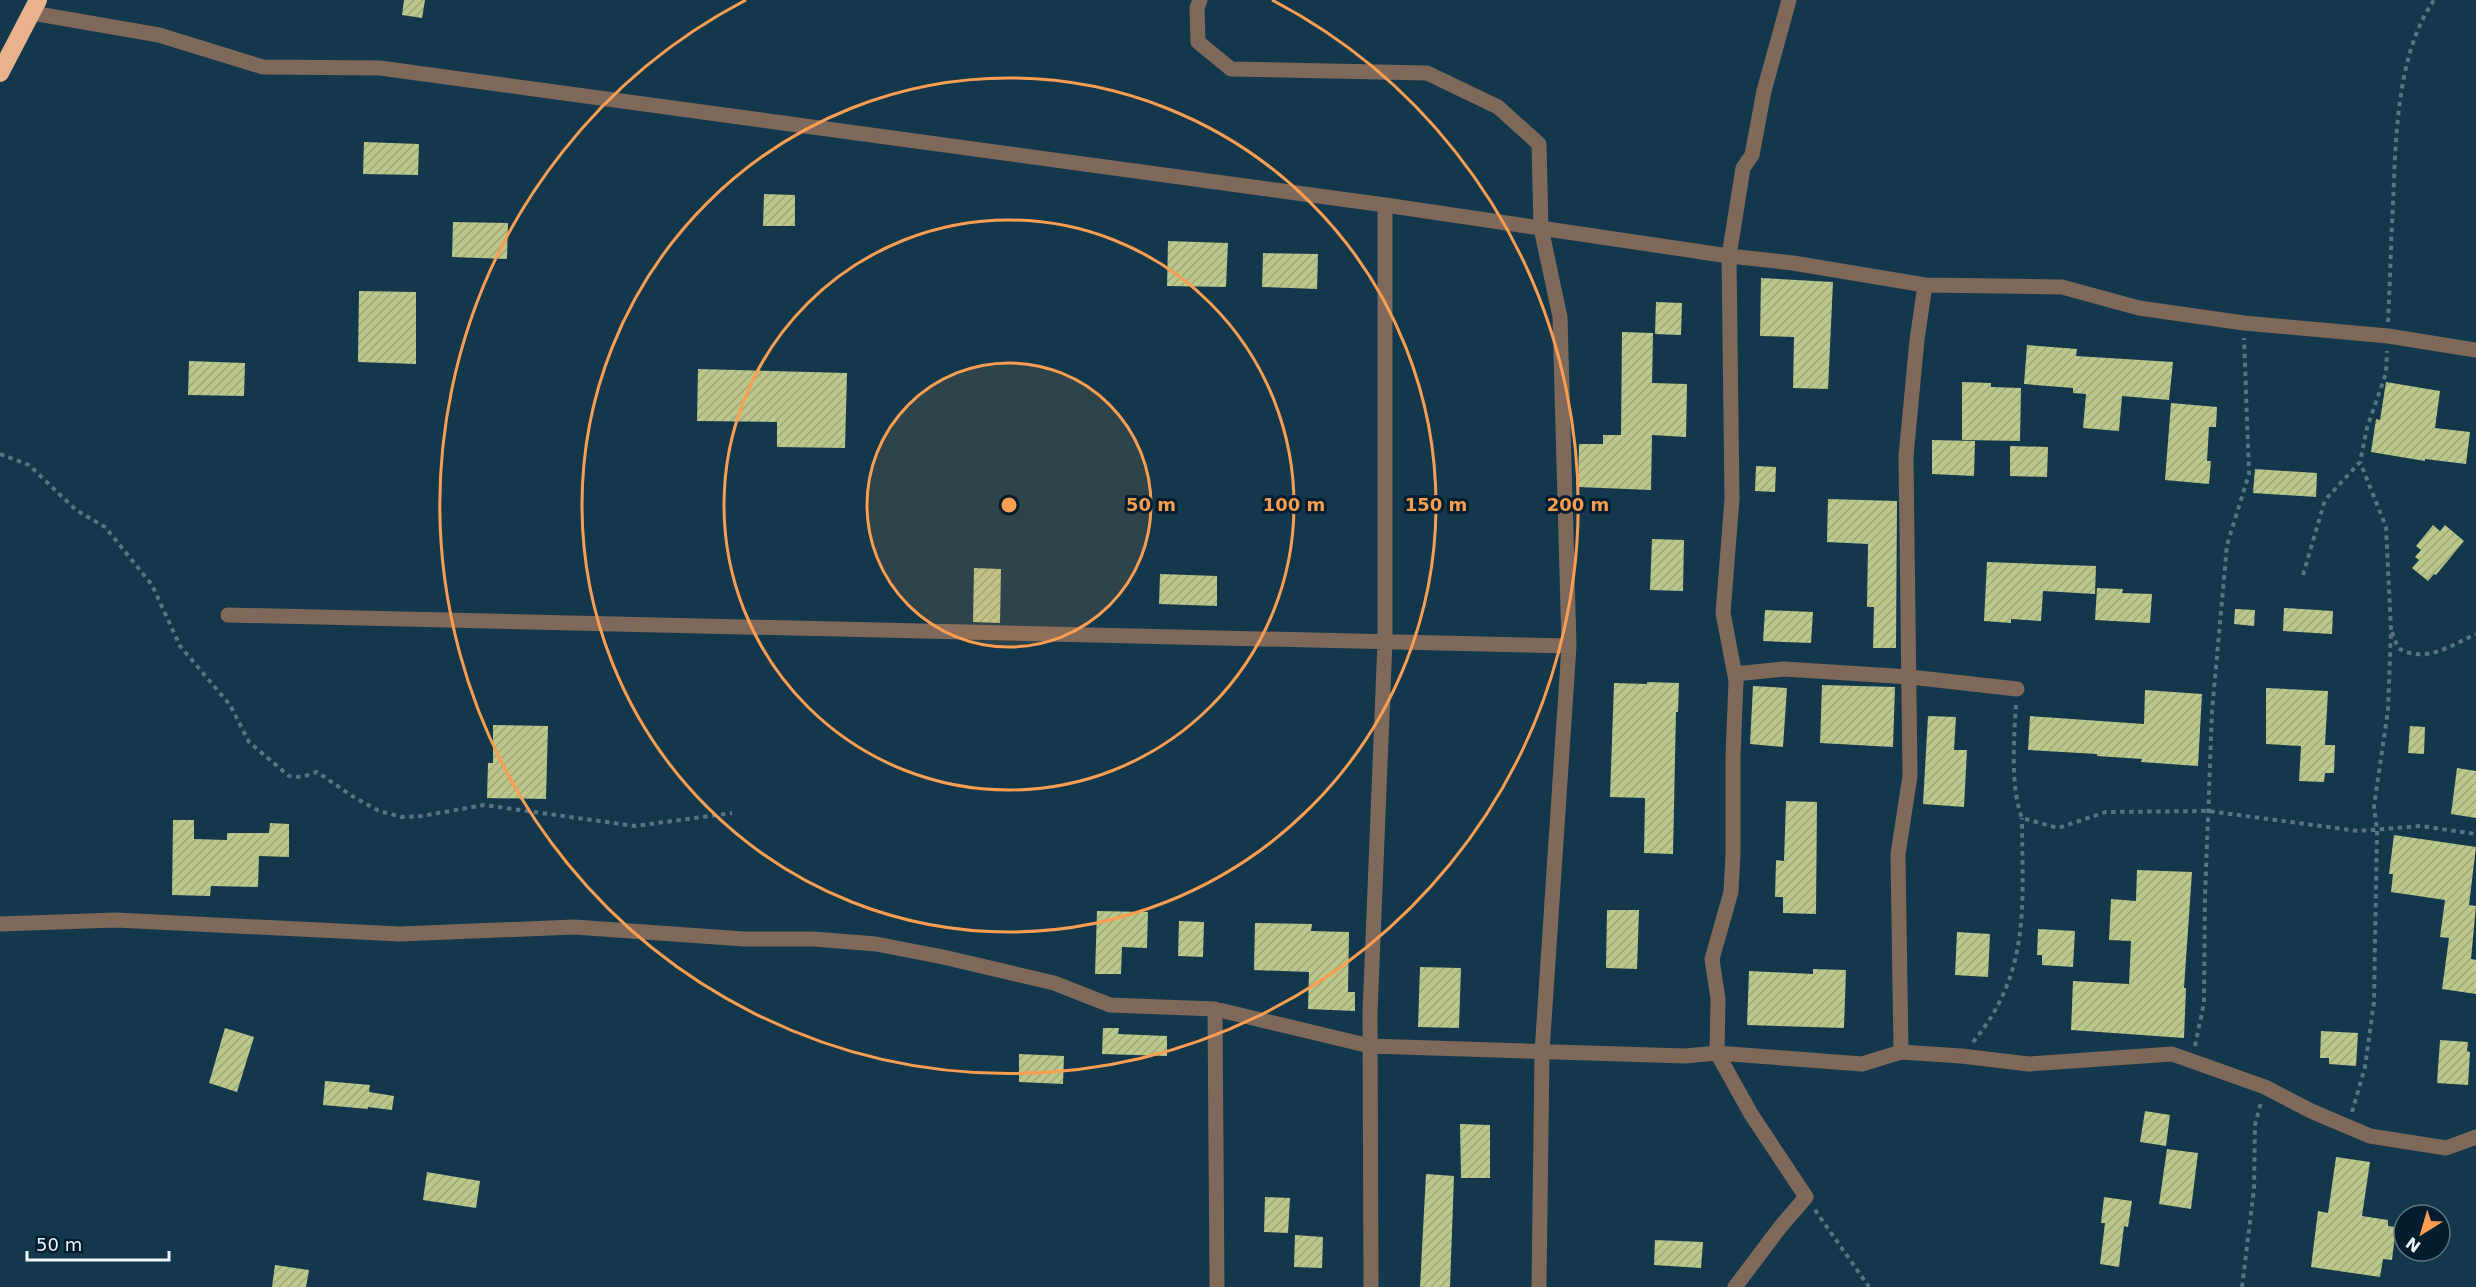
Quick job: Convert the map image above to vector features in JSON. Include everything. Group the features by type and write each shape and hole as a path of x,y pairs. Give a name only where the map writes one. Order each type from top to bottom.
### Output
{"highway":[{"path":"0,73 35,6"}],"street":[{"path":"1200,0 1197,8 1198,42 1231,69 1427,73 1498,107 1539,144 1541,228 1560,317 1569,646 1542,1052 1539,1287"},
{"path":"1736,1287 1781,1226 1806,1197 1751,1114 1717,1053 1718,999 1712,959 1731,892 1735,674 1723,614 1732,500 1729,256 1743,168 1752,155 1764,91 1789,0"},
{"path":"35,6 159,35 263,68 380,68 1385,205 1729,256 1793,263 1925,285 2062,287 2139,308 2244,323 2388,336 2476,350"},
{"path":"1371,1287 1370,1046 1385,641 1385,205"},
{"path":"1901,1052 1898,855 1910,776 1906,456 1917,340 1925,285"},
{"path":"228,615 1569,646"},
{"path":"1735,674 1784,669 1910,677 2017,689"},
{"path":"0,924 116,920 400,934 573,927 744,939 814,939 876,944 1054,983 1110,1005 1215,1009 1370,1046 1685,1056 1717,1053 1862,1064 1901,1052 2029,1064 2172,1054 2265,1087 2311,1111 2370,1136 2446,1148 2476,1137"},
{"path":"1215,1009 1218,1287"}],"path":[{"path":"2302,575 2325,500 2360,462 2367,428 2386,373 2396,133 2407,68 2416,36 2434,0"},
{"path":"2191,1061 2204,1003 2212,711 2227,546 2249,474 2244,323"},
{"path":"0,454 29,465 76,510 105,527 153,585 180,646 230,705 249,742 289,776 302,777 317,772 379,811 402,817 422,816 484,805 635,826 732,813"},
{"path":"2348,1127 2365,1067 2374,1002 2377,830 2374,806 2388,710 2391,630 2386,527 2360,462"},
{"path":"2391,630 2398,648 2410,655 2435,653 2476,634"},
{"path":"1961,1056 1991,1021 2011,979 2022,929 2022,818 2017,805 2014,742 2017,689"},
{"path":"2022,818 2058,828 2106,812 2208,810 2358,831 2421,826 2476,834"},
{"path":"2242,1287 2254,1189 2255,1125 2265,1087"},
{"path":"1806,1197 1869,1287"}],"building":[{"path":"404,0 425,0 422,18 402,15"},
{"path":"364,142 419,144 418,175 363,174"},
{"path":"764,194 795,195 795,226 763,226"},
{"path":"453,222 508,223 507,259 452,257"},
{"path":"1168,241 1228,243 1226,287 1167,286"},
{"path":"1263,253 1318,254 1317,289 1262,287"},
{"path":"1761,278 1833,282 1828,389 1793,388 1794,337 1760,336"},
{"path":"359,291 416,292 416,364 358,362"},
{"path":"1656,302 1682,303 1681,335 1655,334"},
{"path":"1622,332 1653,333 1652,383 1687,384 1686,437 1652,435 1651,490 1578,487 1579,444 1603,444 1603,435 1621,435"},
{"path":"2027,345 2077,349 2076,356 2173,362 2169,400 2122,396 2119,431 2083,428 2086,394 2073,393 2073,388 2024,384"},
{"path":"189,361 245,363 244,396 188,395"},
{"path":"698,369 847,373 845,448 777,447 777,422 697,421"},
{"path":"1962,382 1991,383 1991,387 2021,388 2020,441 1962,440"},
{"path":"2386,382 2440,391 2435,428 2470,432 2466,464 2425,459 2425,461 2371,452 2376,419 2380,420"},
{"path":"2171,403 2217,407 2216,427 2209,427 2207,461 2211,461 2209,484 2165,480"},
{"path":"1932,440 1975,441 1974,476 1932,474"},
{"path":"2010,446 2048,447 2047,477 2010,476"},
{"path":"1756,466 1776,467 1775,492 1755,491"},
{"path":"2255,469 2317,473 2316,497 2253,493"},
{"path":"1828,499 1897,501 1896,648 1873,648 1874,607 1867,607 1868,544 1827,542"},
{"path":"2433,525 2440,531 2445,525 2464,541 2436,575 2434,574 2428,581 2412,568 2419,560 2415,557 2421,550 2416,546"},
{"path":"1652,539 1684,540 1683,591 1650,590"},
{"path":"1987,562 2096,566 2095,594 2043,591 2041,621 2011,619 2011,623 1984,621"},
{"path":"974,568 1001,569 1000,623 973,622"},
{"path":"1160,574 1217,576 1217,606 1159,604"},
{"path":"2097,588 2123,589 2122,593 2152,594 2150,623 2095,620"},
{"path":"2284,608 2333,611 2332,634 2283,631"},
{"path":"2235,609 2255,610 2254,626 2234,624"},
{"path":"1765,610 1813,612 1811,643 1763,641"},
{"path":"1647,682 1679,683 1678,712 1676,712 1673,854 1644,853 1645,798 1610,797 1614,683 1647,684"},
{"path":"1822,685 1895,687 1893,747 1820,743"},
{"path":"1753,686 1787,688 1783,747 1750,744"},
{"path":"2266,688 2328,691 2325,745 2335,745 2334,773 2325,773 2324,782 2299,781 2301,746 2266,744"},
{"path":"2145,690 2202,694 2198,766 2141,762 2142,759 2097,756 2097,754 2028,750 2030,716 2144,724"},
{"path":"1928,716 1956,717 1954,750 1967,750 1964,807 1923,804"},
{"path":"493,725 548,726 546,799 487,798 488,763 493,763"},
{"path":"2410,726 2425,727 2424,754 2408,753"},
{"path":"2457,768 2476,771 2476,818 2451,814"},
{"path":"1786,801 1817,802 1816,914 1783,913 1783,897 1775,897 1776,860 1784,861"},
{"path":"173,820 194,820 194,839 227,840 227,833 269,833 270,823 289,824 289,857 259,856 258,887 211,886 210,896 172,895"},
{"path":"2394,835 2476,847 2469,905 2476,906 2471,959 2476,960 2476,994 2442,989 2449,938 2440,937 2445,900 2391,892 2393,874 2389,874"},
{"path":"2137,870 2192,872 2184,988 2186,988 2184,1038 2071,1030 2073,981 2129,984 2131,941 2109,940 2111,899 2136,901"},
{"path":"1607,910 1639,910 1637,969 1606,968"},
{"path":"1097,911 1148,912 1147,948 1122,947 1121,974 1095,974"},
{"path":"1179,921 1204,922 1203,957 1178,956"},
{"path":"1255,923 1312,924 1311,931 1349,932 1348,992 1355,992 1355,1011 1308,1009 1309,972 1254,970"},
{"path":"2038,929 2075,931 2073,967 2042,965 2042,955 2037,955"},
{"path":"1957,932 1990,934 1988,977 1955,975"},
{"path":"1420,967 1461,968 1459,1028 1418,1027"},
{"path":"1813,969 1846,970 1844,1028 1747,1025 1749,971 1813,974"},
{"path":"225,1028 254,1037 237,1092 209,1083"},
{"path":"1103,1028 1119,1028 1118,1034 1167,1036 1167,1056 1102,1054"},
{"path":"2321,1031 2358,1033 2356,1066 2329,1064 2329,1058 2320,1058"},
{"path":"2440,1040 2468,1042 2467,1051 2470,1052 2468,1085 2437,1083"},
{"path":"1019,1054 1064,1056 1063,1084 1019,1082"},
{"path":"325,1081 370,1085 369,1092 394,1096 392,1110 323,1105"},
{"path":"2145,1111 2170,1115 2166,1146 2140,1142"},
{"path":"1460,1124 1490,1125 1490,1178 1461,1178"},
{"path":"2167,1149 2198,1153 2191,1209 2159,1204"},
{"path":"2336,1157 2370,1162 2362,1216 2388,1220 2388,1226 2392,1226 2392,1260 2383,1259 2380,1277 2311,1267 2318,1211 2328,1213"},
{"path":"427,1172 480,1181 476,1208 423,1200"},
{"path":"1426,1174 1454,1176 1450,1287 1420,1287"},
{"path":"1265,1197 1290,1198 1288,1233 1264,1232"},
{"path":"2104,1197 2132,1201 2128,1227 2124,1226 2119,1267 2100,1264 2105,1223 2101,1223"},
{"path":"1295,1235 1323,1237 1322,1268 1294,1267"},
{"path":"1655,1240 1703,1242 1701,1268 1654,1265"},
{"path":"275,1265 309,1270 306,1287 272,1287"}]}
